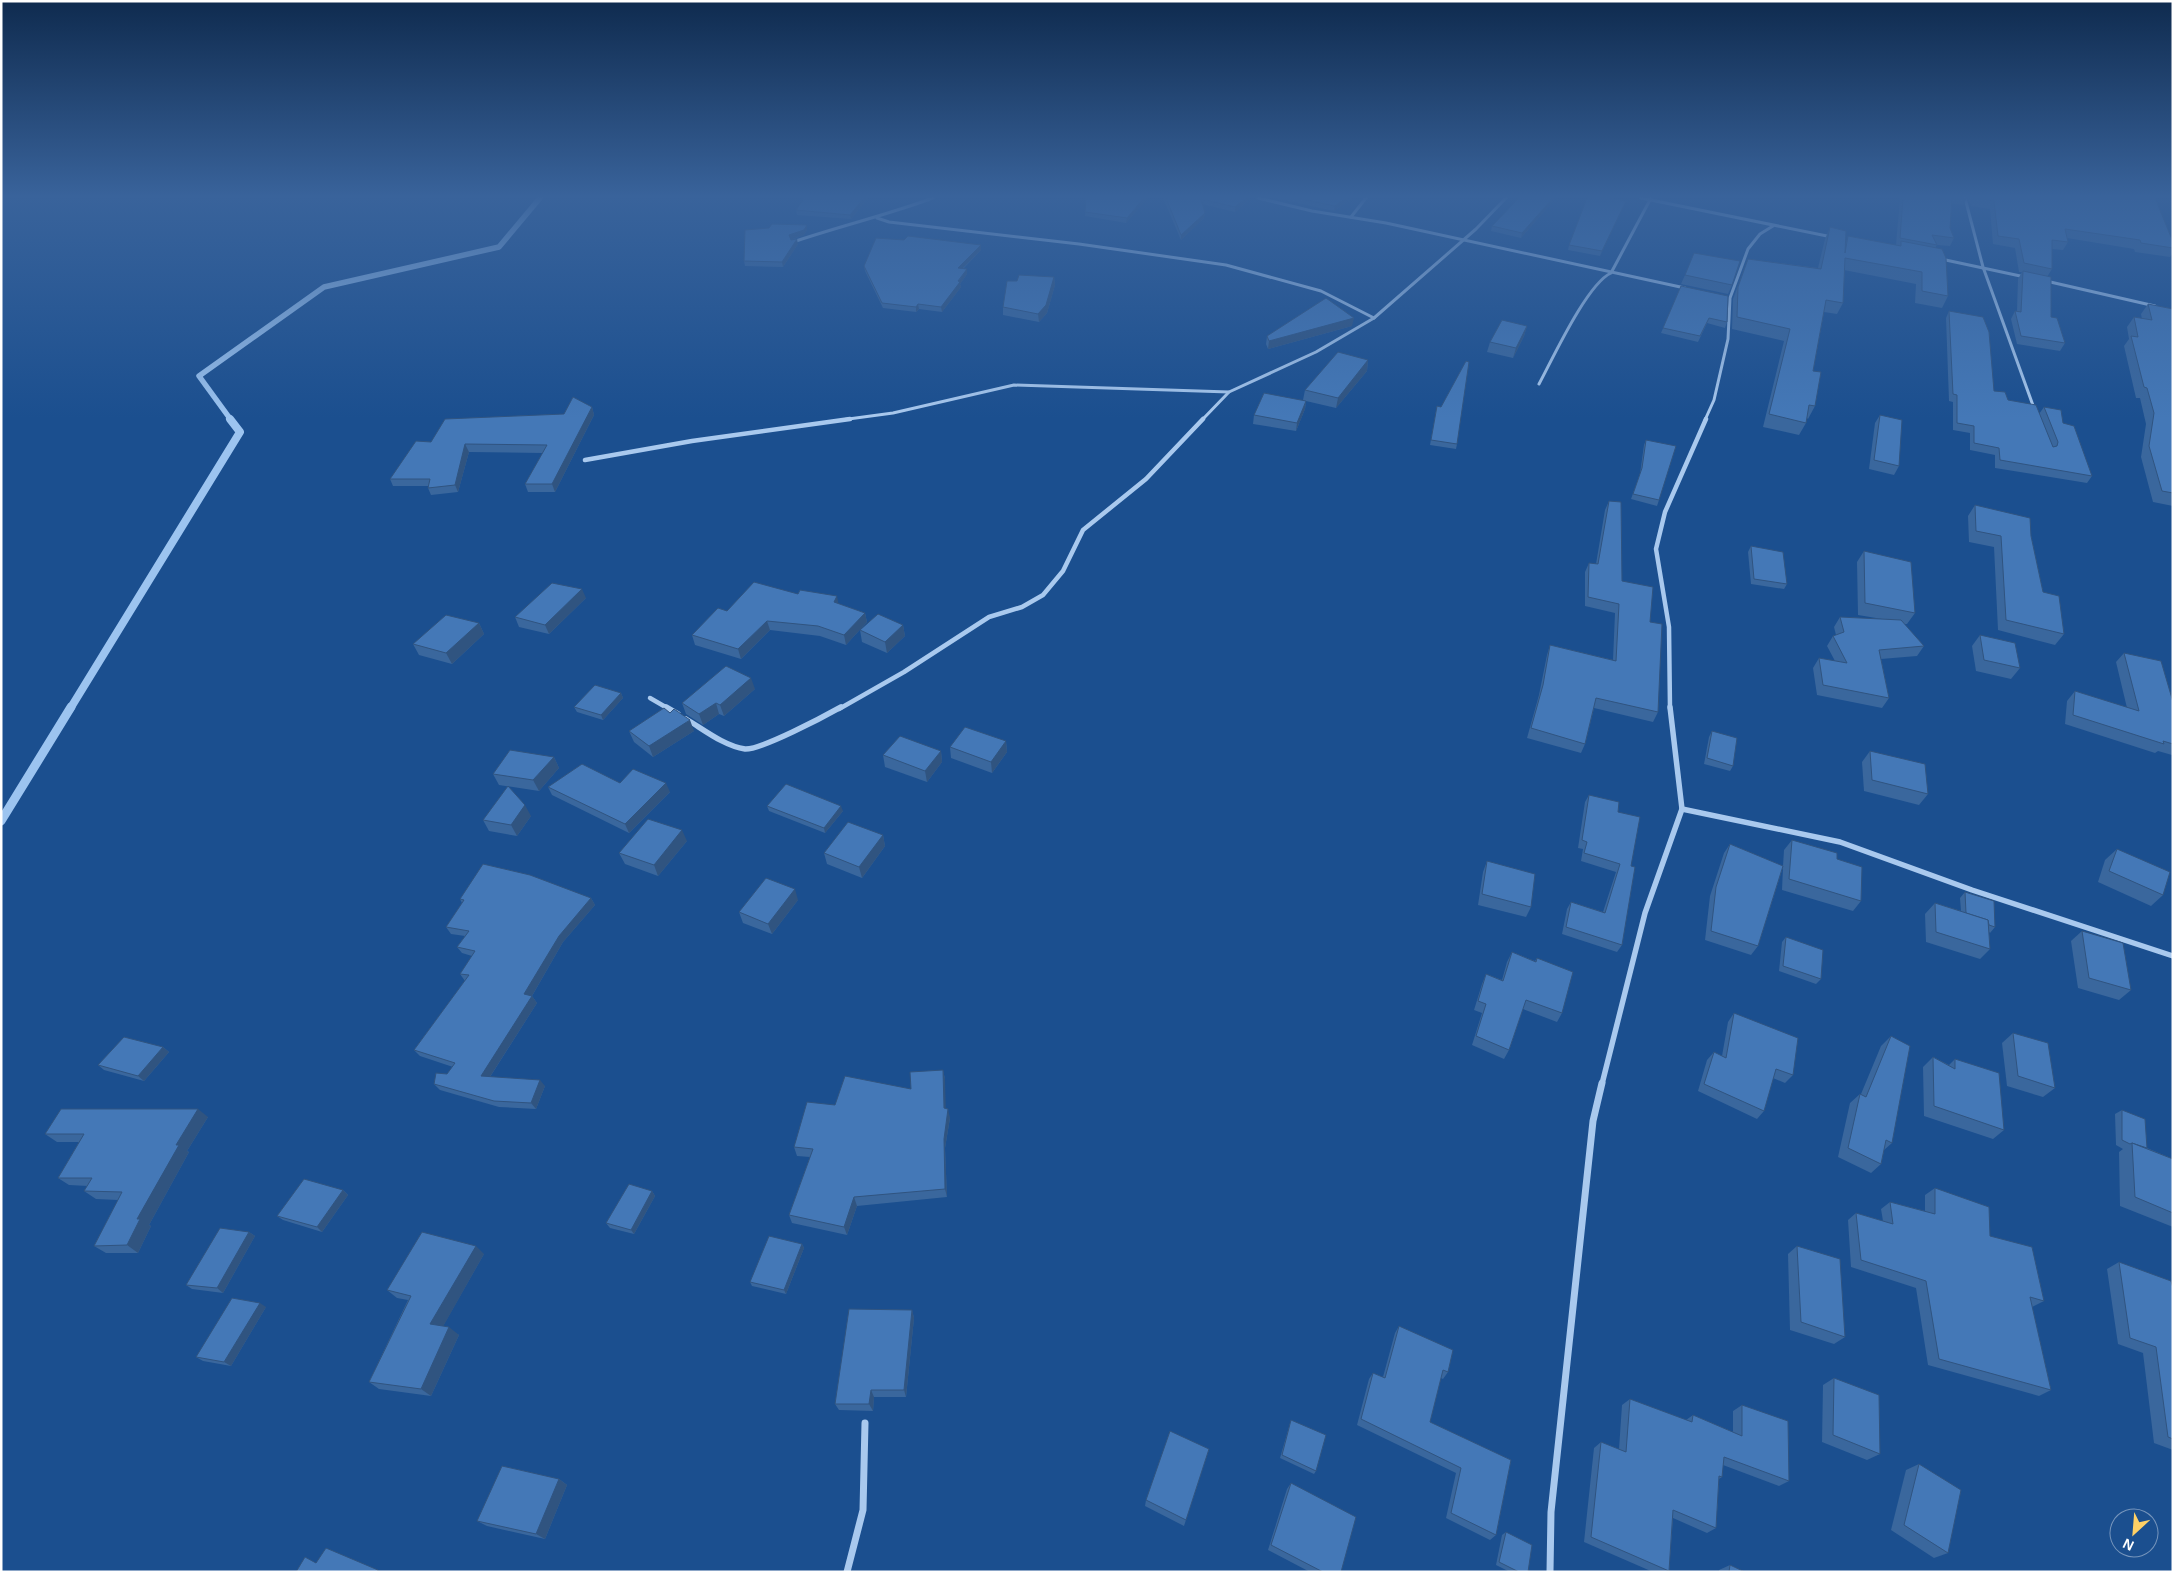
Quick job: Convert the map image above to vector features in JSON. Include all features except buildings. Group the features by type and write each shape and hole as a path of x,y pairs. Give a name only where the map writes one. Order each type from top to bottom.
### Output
{"street":[{"path":"1249,271 1321,291 1331,298 1374,318"},
{"path":"650,698 725,742 746,749 813,723 904,672 989,617 1022,607 1043,595 1063,571 1083,530 1146,478 1229,392 1316,352 1374,318 1427,271"},
{"path":"1604,271 1693,290"},
{"path":"1550,1572 1551,1512 1593,1121 1645,913 1682,810 1668,703 1669,627 1656,549 1665,512 1714,400 1728,339 1730,298 1740,271"},
{"path":"1986,271 2036,414"},
{"path":"2003,271 2031,278"},
{"path":"1539,384 1591,291 1602,277 1611,273"},
{"path":"2040,280 2163,308"},
{"path":"1721,296 1730,298"},
{"path":"585,460 692,440 893,413 1014,385 1076,386 1141,391 1229,392"},
{"path":"1682,810 1840,842 1972,890 2173,956"},
{"path":"847,1572 863,1510 865,1423"}],"waterway":[{"path":"231,420 199,376 324,287 392,271"},
{"path":"70,709 240,432 230,419"},
{"path":"1,821 71,707"}]}
